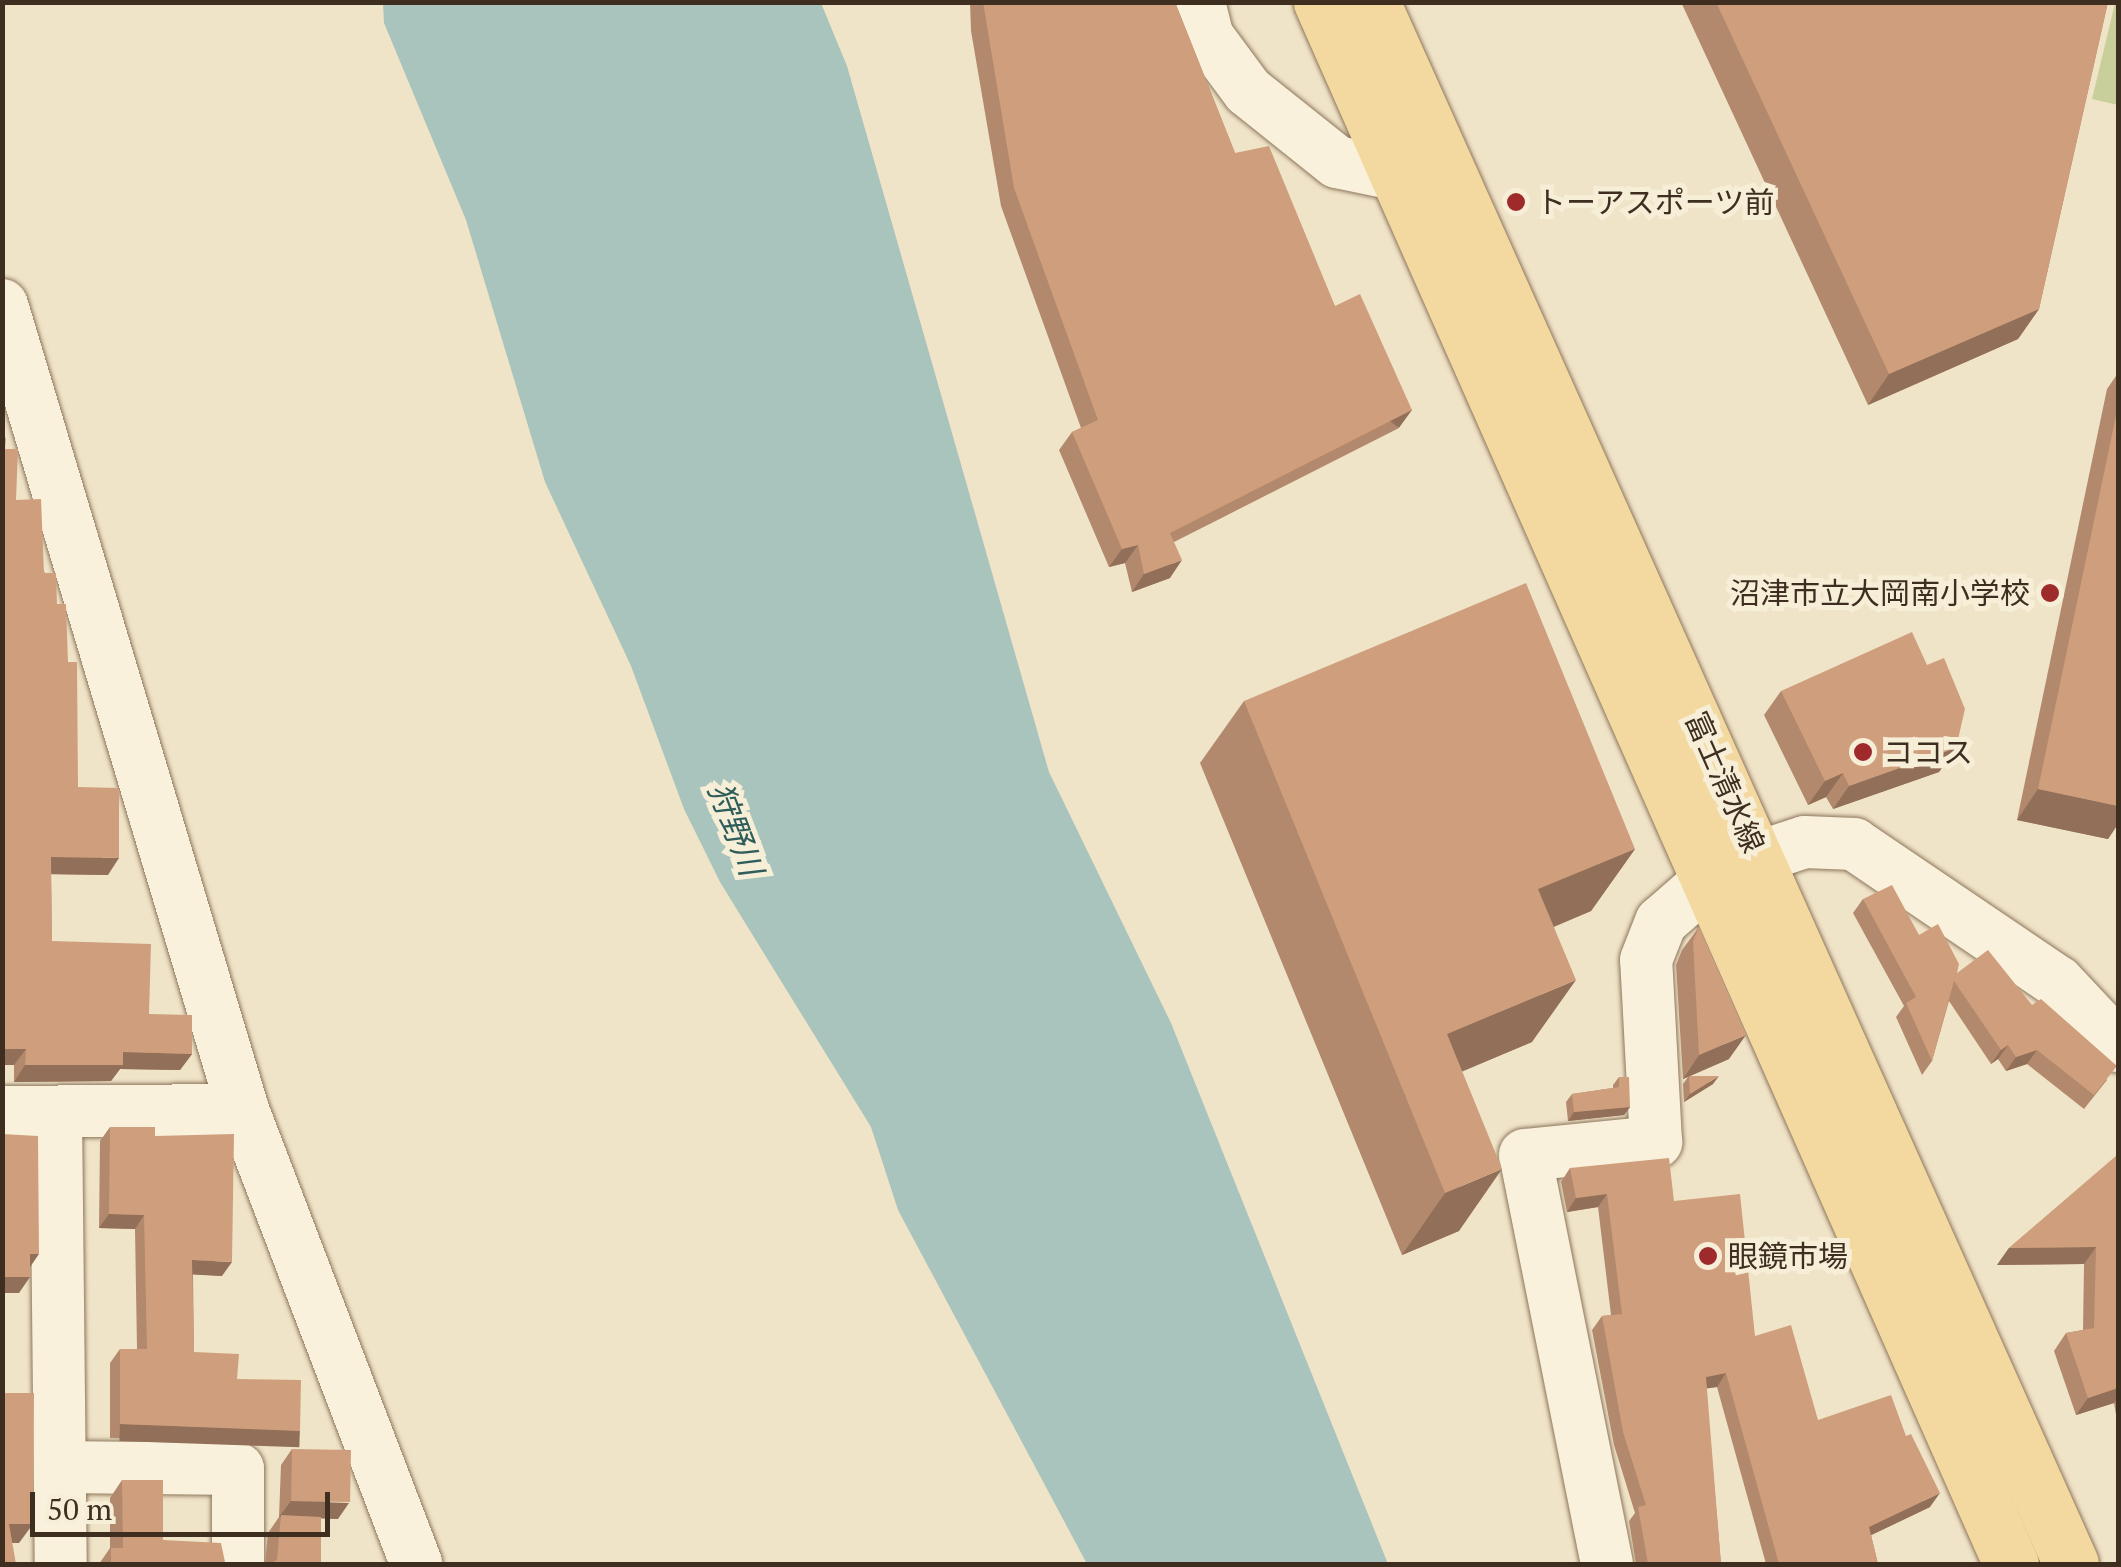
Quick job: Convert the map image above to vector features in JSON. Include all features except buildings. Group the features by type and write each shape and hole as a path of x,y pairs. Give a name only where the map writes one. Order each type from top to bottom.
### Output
{"main road":[{"name":"富士清水線","path":"1322,2 2010,1564"},
{"name":"富士清水線","path":"1372,2 1759,857 2071,1564"}],"street":[{"path":"1199,2 1208,37 1248,91 1337,162 1395,174"},
{"path":"2,305 242,1110 416,1564"},
{"path":"1607,1564 1525,1155 1656,1142 1646,960 1661,922 1708,881 1759,857 1806,842 1854,844 2058,982 2118,1046"},
{"path":"2,1112 242,1110"},
{"path":"56,1112 61,1564"},
{"path":"60,1468 238,1468 238,1564"}],"green space":[{"path":"2118,3 2118,105 2092,99"}],"water":[{"name":"狩野川","path":"383,3 821,3 847,66 1049,772 1171,1023 1388,1564 1087,1564 898,1210 871,1127 720,882 684,809 631,666 545,482 466,220 384,23"}],"place":[{"name":"トーアスポーツ前","path":"1516,202"},
{"name":"沼津市立大岡南小学校","path":"2050,593"},
{"name":"ココス","path":"1863,752"},
{"name":"眼鏡市場","path":"1708,1256"}]}
